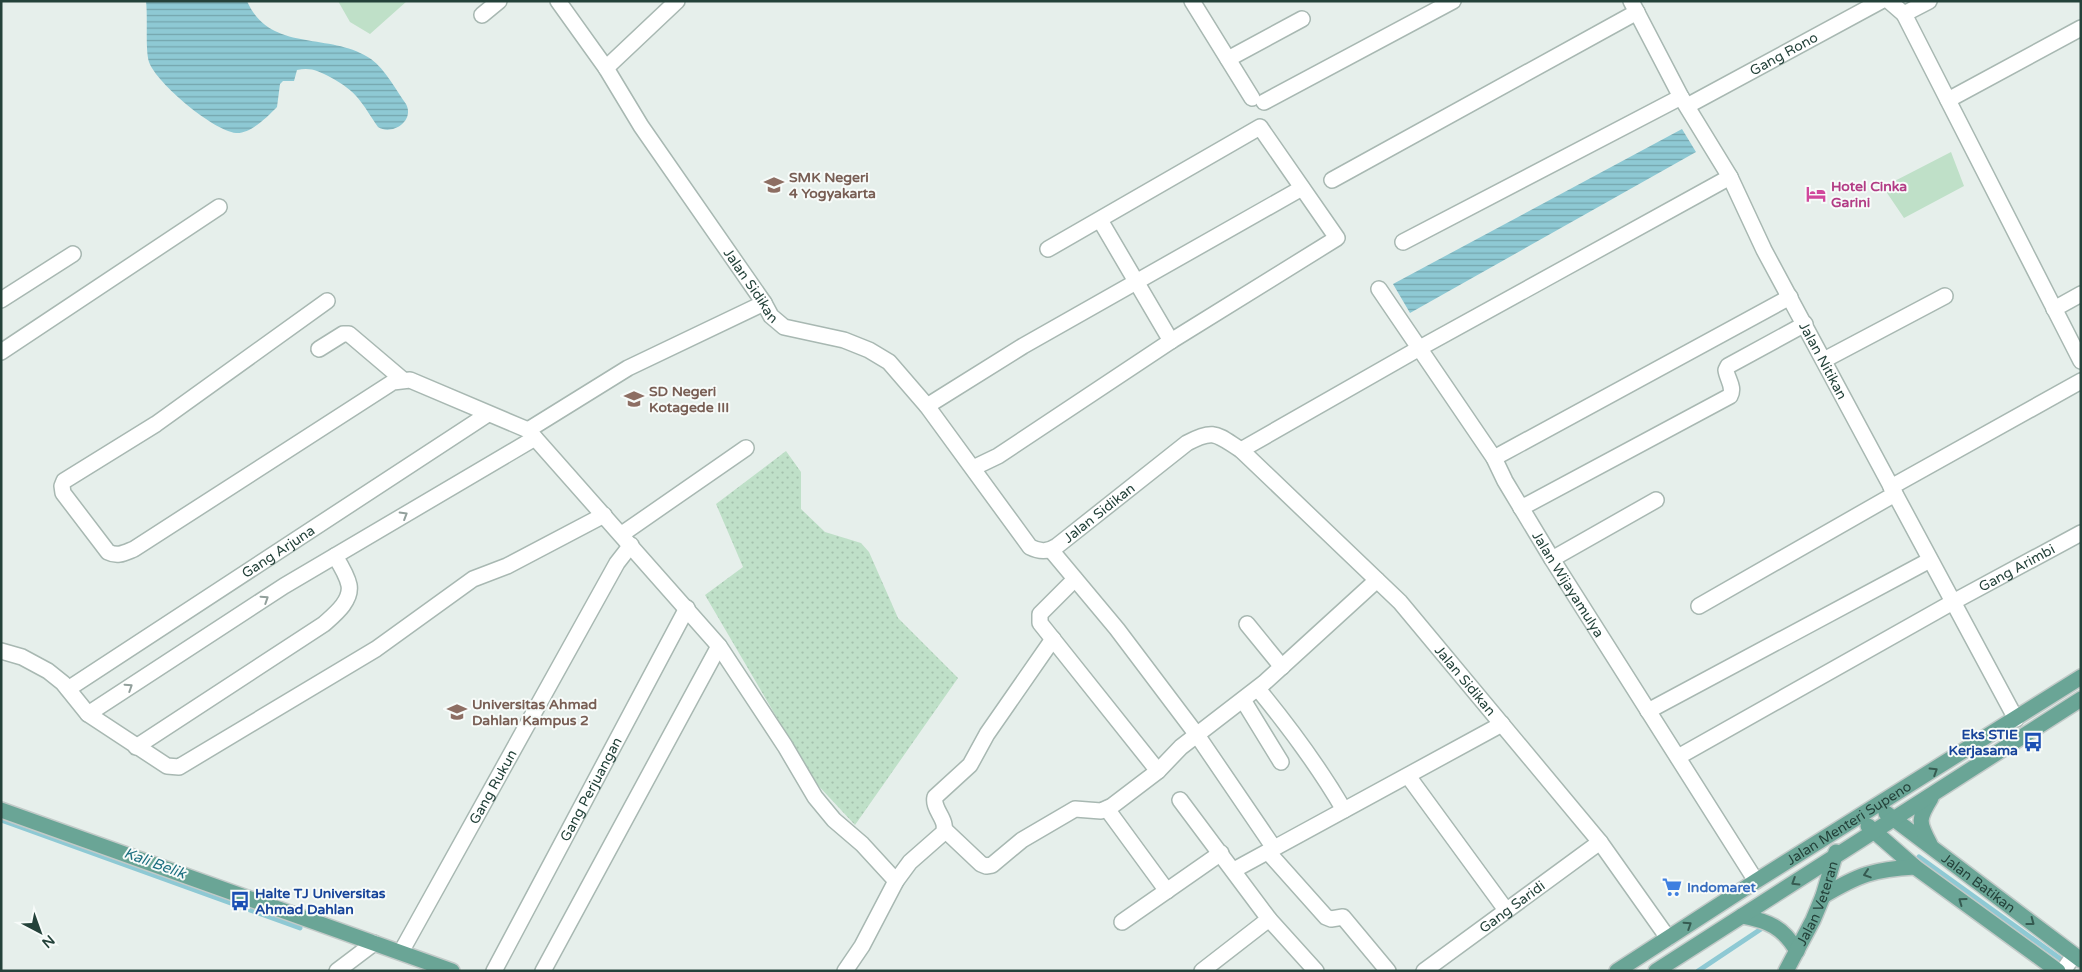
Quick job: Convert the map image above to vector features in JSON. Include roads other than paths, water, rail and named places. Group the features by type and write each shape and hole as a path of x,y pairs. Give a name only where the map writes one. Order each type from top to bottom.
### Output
{"main road":[{"name":"Jalan Menteri Supeno","path":"1617,971 1756,881 1860,818 2081,677"},
{"name":"Jalan Menteri Supeno","path":"1656,971 2081,699"},
{"path":"1932,849 1920,827 1920,814 1933,794"},
{"name":"Jalan Batikan","path":"1878,806 1932,849 2078,957"},
{"path":"1,810 448,970"},
{"name":"Jalan Batikan","path":"1860,818 1915,867 2058,971"},
{"name":"Jalan Veteran","path":"1786,971 1823,896 1836,856 1835,833"},
{"path":"1823,896 1851,879 1882,869 1915,867"},
{"path":"1742,916 1763,920 1783,931 1797,951"}],"street":[{"path":"482,15 499,1"},
{"name":"Jalan Sidikan","path":"558,1 606,68 641,126 764,303 771,316 784,327 844,340 869,350 889,362 927,406 1030,547 1041,551 1051,550 1187,443 1200,436 1216,435 1241,450 1400,602 1600,842 1668,938"},
{"path":"606,68 677,1"},
{"path":"1192,1 1228,59 1258,100 1452,1"},
{"name":"Gang Rono","path":"1403,242 1881,1"},
{"path":"1889,1 1904,14 2081,361"},
{"path":"1904,14 1929,1"},
{"path":"1332,180 1634,7"},
{"name":"Jalan Nitikan","path":"1634,7 1684,101 1730,176 1764,250 2016,719"},
{"path":"1228,59 1302,18"},
{"path":"1948,100 2081,28"},
{"path":"974,468 998,456 1171,340 1337,238 1260,127 1048,249"},
{"path":"1241,450 1418,349 1730,176"},
{"path":"927,406 1024,346 1302,188"},
{"path":"1,352 219,207"},
{"path":"1100,220 1171,340"},
{"path":"1,300 72,254"},
{"name":"Jalan Wijayamulya","path":"1378,289 1494,458 1552,559 1756,881"},
{"path":"2054,309 2081,294"},
{"path":"1824,360 1944,296"},
{"path":"1494,458 1790,297"},
{"path":"327,301 156,424 64,481 62,493 108,552 114,555 134,549 386,387 402,379"},
{"path":"88,714 284,586 336,556 531,434 628,368 764,303"},
{"path":"1521,508 1730,396 1732,388 1726,376 1728,366 1805,324"},
{"path":"319,349 343,334 349,334 402,379 410,380 444,393 531,434 719,646 785,746 815,797 834,820 862,844 896,881"},
{"path":"1699,606 2081,381"},
{"name":"Gang Arjuna","path":"68,689 488,414"},
{"name":"Gang Rukun","path":"401,952 617,563 626,539 746,448"},
{"path":"1552,559 1656,500"},
{"path":"1,651 22,657 48,671 68,689 88,714 167,766 179,768 376,649 473,579 507,566 604,515"},
{"name":"Gang Arimbi","path":"1678,757 1953,602 2081,533"},
{"path":"1051,550 1117,630 1197,735 1271,850 1326,917 1331,919 1343,917 1388,971"},
{"path":"136,746 324,624 337,613 344,602 349,584 336,556"},
{"path":"1648,711 1930,560"},
{"path":"1075,579 1040,614 1040,623 1158,771"},
{"path":"1053,639 987,734 970,765 935,797 934,803 945,830 980,864 995,862 1022,840 1076,809 1107,809 1158,771 1181,747 1282,668 1376,580"},
{"name":"Gang Perjuangan","path":"494,971 687,608"},
{"path":"1247,624 1282,668"},
{"path":"543,971 719,646"},
{"path":"1258,688 1322,771 1344,810"},
{"path":"1243,700 1282,762"},
{"path":"1234,870 1502,724"},
{"path":"1408,776 1506,910"},
{"path":"1180,800 1269,919 1316,971"},
{"path":"1107,809 1167,891"},
{"path":"845,971 862,946 896,881 910,862 941,836 945,830"},
{"name":"Gang Saridi","path":"1424,971 1600,842"},
{"path":"1122,922 1221,853"},
{"path":"1202,971 1269,919"},
{"path":"338,971 374,943"},
{"path":"2063,971 2078,957"}],"water":[{"path":"146,1 247,1 257,18 270,28 286,35 355,51 371,59 386,74 406,104 408,110 405,121 390,130 378,127 363,104 347,88 318,71 302,69 297,70 294,81 283,81 280,84 277,107 259,124 242,133 226,130 187,105 174,94 154,71 148,57"},
{"path":"1682,129 1696,152 1410,313 1393,284"}],"waterway":[{"name":"Kali Belik","path":"1,820 300,928"},
{"path":"1919,857 2062,960"},
{"path":"1698,971 1761,929"}],"place":[{"name":"SMK Negeri 4 Yogyakarta","path":"774,185"},
{"name":"Hotel Cinka Garini","path":"1816,194"},
{"name":"SD Negeri Kotagede III","path":"634,399"},
{"name":"Universitas Ahmad Dahlan Kampus 2","path":"457,712"},
{"name":"Eks STIE Kerjasama","path":"2033,742"},
{"name":"Indomaret","path":"1672,887"},
{"name":"Halte TJ Universitas Ahmad Dahlan","path":"240,901"}]}
